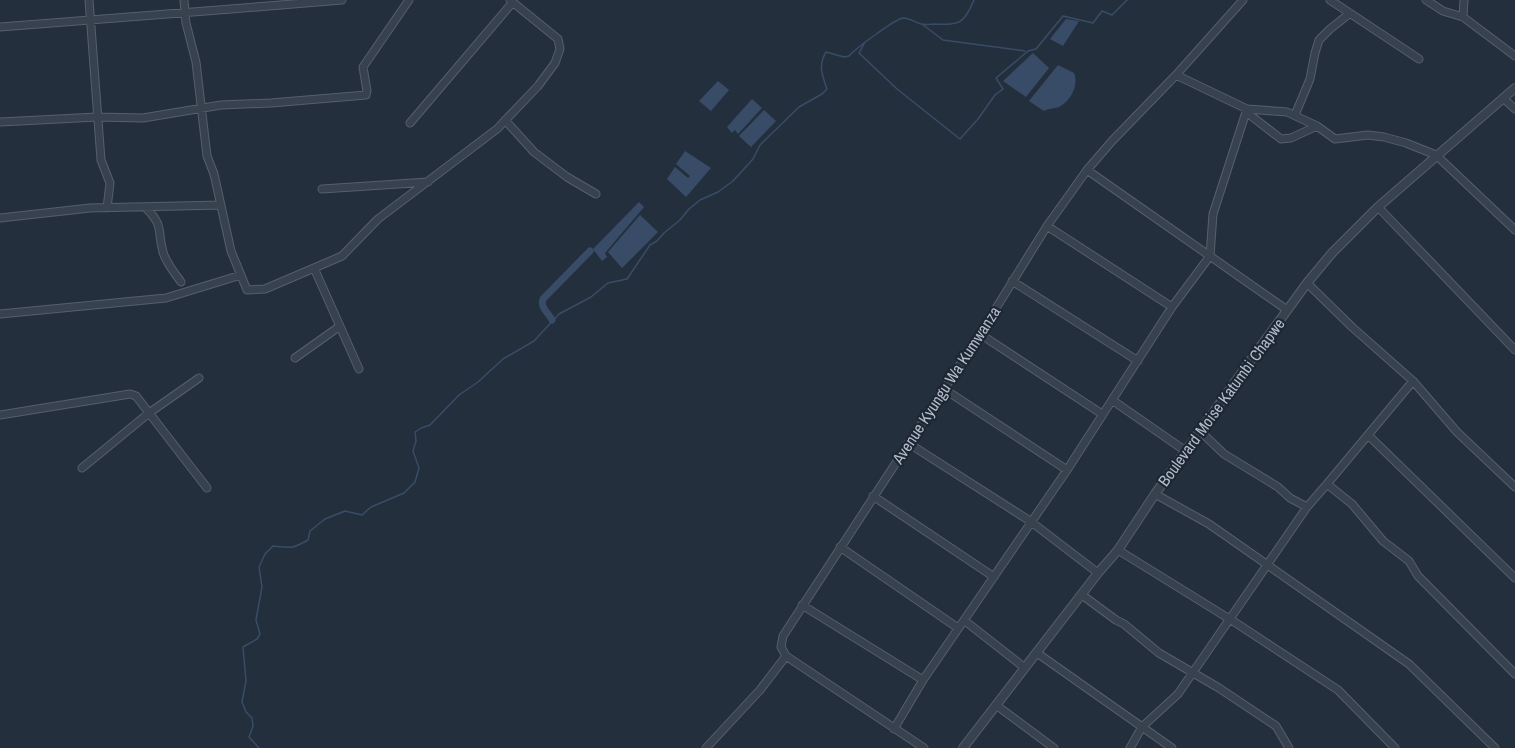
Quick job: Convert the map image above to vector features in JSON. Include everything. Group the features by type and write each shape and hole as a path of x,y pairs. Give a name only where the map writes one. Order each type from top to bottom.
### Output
{"street":[{"path":"89,0 101,160 110,183 106,208"},
{"path":"184,0 194,49 207,156 231,251 247,291 265,289 342,256 378,219 506,120 538,86 555,63 560,49 558,39 512,1 410,123"},
{"path":"0,27 342,0"},
{"path":"0,122 97,117 142,118 221,105 366,94 363,67 409,0"},
{"name":"Avenue Kyungu Wa Kumwanza","path":"786,657 780,644 789,624 980,334 1047,226 1087,170 1119,132 1176,75 1243,0"},
{"path":"1330,0 1419,59"},
{"path":"1426,0 1443,11 1463,17 1515,56"},
{"path":"1463,17 1464,0"},
{"path":"1295,115 1310,79 1319,40 1349,14"},
{"path":"1176,75 1247,111 1281,139 1291,138 1317,126"},
{"name":"Boulevard Moise Katumbi Chapwe","path":"963,748 1118,550 1155,494 1307,283 1344,239 1378,207 1515,88"},
{"path":"1503,98 1515,109"},
{"path":"1247,111 1281,111 1295,115 1335,138 1368,135 1384,137 1436,155 1515,230"},
{"path":"894,729 923,680 1067,470 1172,308 1210,256 1214,214 1247,111"},
{"path":"506,120 534,152 567,177 596,194"},
{"path":"1087,170 1287,310"},
{"path":"322,189 428,182"},
{"path":"0,218 66,209 221,205"},
{"path":"1378,207 1515,350"},
{"path":"146,208 157,219 163,251 181,282"},
{"path":"1047,226 1172,308"},
{"path":"314,268 359,369"},
{"path":"0,314 166,298 241,275"},
{"path":"1012,282 1138,361"},
{"path":"1307,283 1413,381 1457,432 1515,487"},
{"path":"295,358 340,326"},
{"path":"980,334 1102,414"},
{"path":"82,468 149,412 199,378"},
{"path":"1130,748 1142,728 1170,703 1307,507 1413,381"},
{"path":"944,389 1067,470"},
{"path":"0,415 130,394 136,396 207,488"},
{"path":"1112,400 1187,452"},
{"path":"1201,432 1224,454 1307,507"},
{"path":"1368,435 1515,578"},
{"path":"908,443 1030,521 1098,573"},
{"path":"1327,484 1352,504 1383,541 1409,561 1418,576 1515,674"},
{"path":"1155,494 1209,524 1409,664 1495,748"},
{"path":"873,496 994,577"},
{"path":"840,547 958,628"},
{"path":"1118,550 1338,690 1395,748"},
{"path":"1082,595 1124,624 1148,646 1276,726 1289,748"},
{"path":"802,605 923,680"},
{"path":"965,621 1025,668"},
{"path":"1037,653 1172,748"},
{"path":"706,748 760,690 786,657 924,748"},
{"path":"996,705 1054,748"}],"water":[{"path":"1066,19 1079,21 1063,46 1050,39"},
{"path":"1033,53 1049,68 1026,97 1003,81"},
{"path":"1058,65 1074,73 1075,87 1063,104 1044,111 1029,101"},
{"path":"718,81 729,90 711,111 699,101"},
{"path":"752,99 762,108 738,134 735,130 732,133 727,127"},
{"path":"764,110 776,121 751,147 739,136"},
{"path":"685,151 711,168 686,197 667,179 675,167 688,178 690,176 676,164"},
{"path":"639,202 644,207 605,253 607,257 602,261 593,249"},
{"path":"640,215 658,232 622,268 608,252"}],"waterway":[{"path":"259,748 249,737 253,726 252,718 246,712 242,702 246,681 243,647 257,639 260,634 256,620 262,587 259,567 265,554 273,546 292,547 308,540 310,531 325,519 345,511 362,515 371,507 404,493 415,482 419,468 413,451 416,441 415,432 430,425 459,395 478,382 503,359 534,341 559,314 591,297 608,283 627,279 650,245 700,200 718,192 733,181 753,159 760,145 799,107 827,89 821,66 826,52 844,57 849,56 892,23 903,18 923,24 956,23 964,18 974,0"},
{"path":"864,44 859,53 897,89 960,139 995,95 1003,89 996,78 1028,51 1036,49 1063,16 1093,23 1102,11 1112,15 1127,0"},
{"path":"922,24 943,40 1025,51"},
{"path":"552,320 543,307 543,299 590,251"}]}
